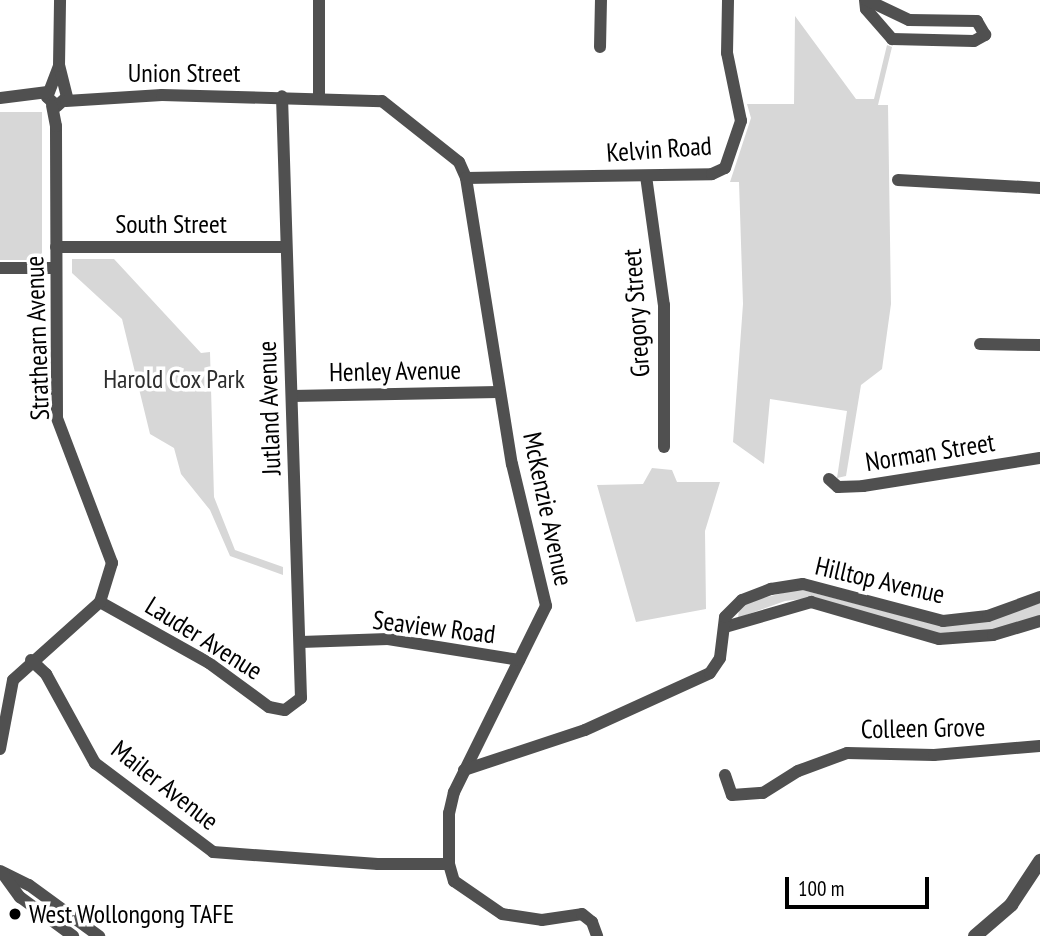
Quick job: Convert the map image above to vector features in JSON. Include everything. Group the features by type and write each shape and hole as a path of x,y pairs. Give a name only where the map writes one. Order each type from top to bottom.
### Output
{"street":[{"path":"57,96 60,0"},
{"path":"319,0 319,96"},
{"path":"600,47 601,0"},
{"name":"Kelvin Road","path":"466,178 712,174 725,168 741,121 727,53 727,0"},
{"path":"866,0 909,20 976,21 983,25 985,35 974,41 892,38 866,9 866,0"},
{"name":"Strathearn Avenue","path":"57,96 57,418 112,563 100,602"},
{"name":"McKenzie Avenue","path":"282,96 382,100 459,162 466,178 498,392 545,606 464,770 449,813 449,864"},
{"name":"Union Street","path":"0,98 282,96"},
{"name":"Jutland Avenue","path":"282,96 285,247 301,642 301,698 285,710"},
{"name":"Gregory Street","path":"646,176 664,304 664,447"},
{"path":"898,180 1040,188"},
{"name":"South Street","path":"56,247 285,247"},
{"path":"0,268 56,268"},
{"path":"980,344 1040,345"},
{"name":"Henley Avenue","path":"292,396 498,392"},
{"name":"Norman Street","path":"830,479 838,487 863,485 1040,458"},
{"name":"Hilltop Avenue","path":"464,770 585,730 710,673 720,658 726,617 742,600 803,584 943,621 989,616 1040,597"},
{"path":"0,749 13,680 31,660 100,602"},
{"name":"Lauder Avenue","path":"100,602 209,663 269,707 285,710"},
{"name":"Hilltop Avenue","path":"724,627 781,607 811,602 939,639 993,635 1040,621"},
{"name":"Seaview Road","path":"301,642 388,639 519,660"},
{"name":"Mailer Avenue","path":"31,660 46,674 95,763 213,852 378,864 449,864"},
{"name":"Colleen Grove","path":"725,775 731,801 763,793 798,771 847,753 934,755 1040,746"},
{"path":"975,936 1011,905 1040,862"},
{"path":"449,864 454,881 502,914 542,920 582,914 592,922 597,936"},
{"path":"1,872 20,897 73,936"},
{"path":"1,872 29,885 99,936"}],"green space":[{"path":"795,16 856,99 874,99 887,45 892,47 878,105 888,105 891,304 882,369 861,385 846,476 837,478 847,411 770,399 764,464 733,442 743,304 739,182 730,182 751,118 747,104 794,104"},
{"path":"0,112 42,112 42,260 0,260"},
{"name":"Harold Cox Park","path":"72,259 114,259 201,353 210,352 214,497 235,550 283,567 283,575 230,556 210,510 181,474 174,448 150,434 122,319 72,273"},
{"path":"652,468 672,470 677,482 720,482 705,531 706,609 636,622 597,485 643,484"},
{"path":"799,589 930,623 988,621 1040,603 1040,615 1012,628 936,635 811,598 785,601 738,618 739,609 751,601"}],"place":[{"name":"West Wollongong TAFE","path":"15,914"}]}
